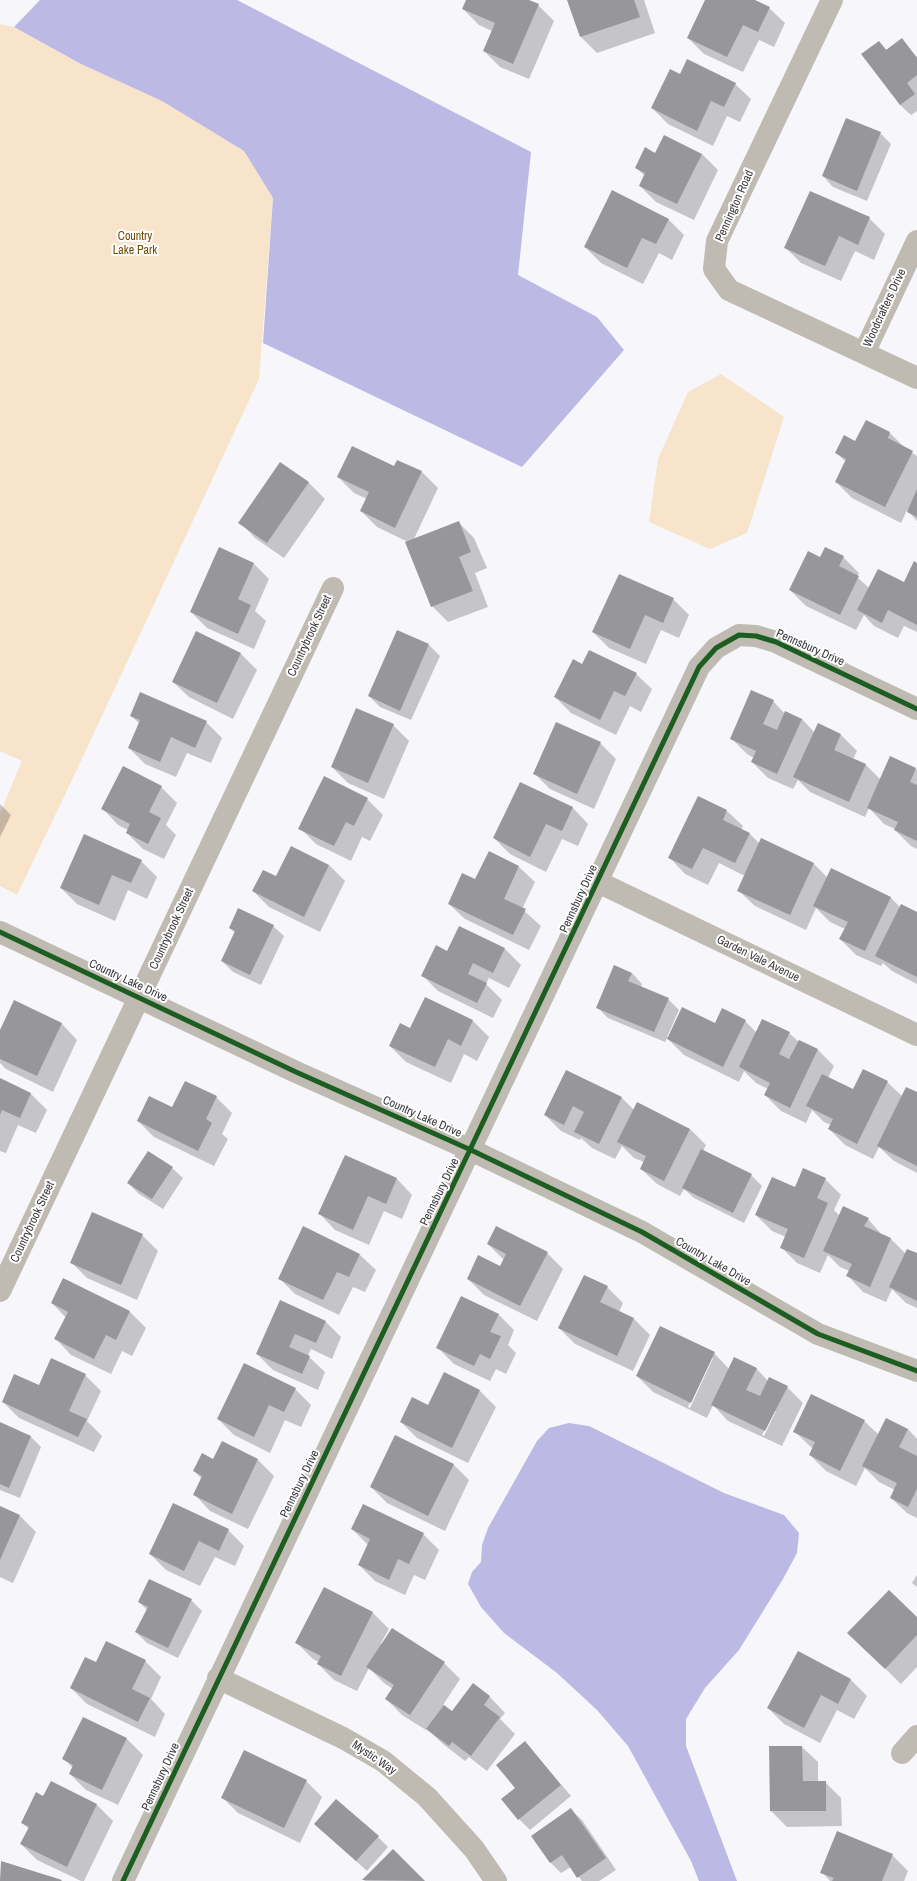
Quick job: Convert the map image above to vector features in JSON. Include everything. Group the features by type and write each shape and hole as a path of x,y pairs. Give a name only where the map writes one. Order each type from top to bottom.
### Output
{"street":[{"name":"Pennington Road","path":"832,0 717,241 714,269 730,290 917,378"},
{"name":"Woodcrafters Drive","path":"864,353 917,241"},
{"name":"Countrybrook Street","path":"0,1291 333,588"},
{"name":"Pennsbury Drive","path":"123,1881 699,667 716,648 739,635 756,636 776,642 917,709"},
{"name":"Garden Vale Avenue","path":"598,882 917,1035"},
{"name":"Country Lake Drive","path":"0,932 296,1072 471,1150 642,1232 818,1334 917,1372"},
{"name":"Mystic Way","path":"218,1678 343,1738 384,1762 427,1797 474,1849 496,1881"},
{"path":"902,1753 917,1736"}],"green space":[{"name":"Country Lake Park","path":"0,24 14,27 81,64 162,101 244,151 273,198 259,379 17,895 0,886 0,813 22,761 0,751"},
{"path":"721,374 784,417 747,533 710,549 649,522 658,459 688,392"}],"water":[{"path":"40,0 237,0 531,152 518,275 597,317 624,350 522,467 263,343 273,198 244,151 162,101 81,64 14,27"},
{"path":"569,1423 589,1426 724,1493 784,1515 799,1533 797,1553 783,1579 739,1650 705,1688 686,1719 686,1746 737,1881 699,1881 691,1861 628,1746 597,1710 557,1673 504,1633 481,1607 468,1584 472,1572 481,1562 482,1545 488,1528 537,1441 549,1428"}],"building":[{"path":"466,0 529,0 539,4 513,64 483,51 495,23 462,9"},
{"path":"567,0 634,0 640,17 580,37"},
{"path":"705,0 755,0 770,7 758,32 743,25 727,57 687,38"},
{"path":"902,38 917,58 917,75 907,83 915,94 900,105 861,54 879,41 886,50"},
{"path":"687,59 736,83 724,107 711,101 697,131 651,108 670,69 680,74"},
{"path":"846,118 881,132 857,191 822,176"},
{"path":"664,135 702,154 677,204 639,186 645,173 635,168 645,147 655,153"},
{"path":"612,190 669,219 656,244 642,238 627,268 584,247"},
{"path":"810,191 870,217 858,245 839,236 825,266 784,248"},
{"path":"866,420 890,432 888,438 913,451 885,507 835,482 846,459 835,453 844,435 855,441"},
{"path":"352,446 394,466 397,460 422,471 395,528 360,511 369,492 337,477"},
{"path":"280,462 309,482 267,543 238,523"},
{"path":"917,489 917,517 907,512"},
{"path":"459,521 471,552 459,557 473,591 431,607 405,542"},
{"path":"219,547 254,563 238,599 251,605 238,634 190,612"},
{"path":"825,547 844,556 839,566 859,576 840,615 789,590 808,551 820,557"},
{"path":"914,561 917,563 917,625 888,610 882,623 857,610 878,569 904,582"},
{"path":"619,574 674,598 663,623 645,615 630,649 592,632"},
{"path":"397,630 429,644 400,711 368,696"},
{"path":"196,631 241,653 217,703 172,682"},
{"path":"589,650 637,673 625,696 614,691 600,720 554,697 573,659 582,664"},
{"path":"751,690 774,700 763,724 777,730 785,711 802,719 777,774 751,762 756,751 730,739"},
{"path":"140,692 207,721 195,748 171,737 160,762 128,748 140,720 130,716"},
{"path":"356,708 394,724 368,783 331,767"},
{"path":"556,722 601,742 577,794 533,774"},
{"path":"818,723 841,734 834,750 866,764 849,802 793,777"},
{"path":"890,756 916,768 910,782 917,785 917,841 894,830 898,822 867,808"},
{"path":"123,766 162,786 149,812 161,818 148,844 126,833 130,824 101,809"},
{"path":"324,776 368,798 354,826 346,822 334,846 298,829"},
{"path":"520,782 573,807 562,831 546,824 530,857 493,838"},
{"path":"698,796 727,810 723,820 750,833 735,863 703,848 692,869 668,858"},
{"path":"84,834 142,860 131,883 112,875 99,905 60,888"},
{"path":"761,838 814,863 790,915 737,891"},
{"path":"291,846 329,865 304,917 252,891 263,870 276,876"},
{"path":"489,851 519,866 504,899 526,909 513,935 448,904 462,873 475,879"},
{"path":"831,868 891,897 865,951 839,939 848,922 813,906"},
{"path":"901,904 917,912 917,977 875,956"},
{"path":"238,908 274,925 250,975 221,961 235,931 229,928"},
{"path":"459,926 505,948 493,973 473,963 468,974 487,983 477,1003 421,976 436,945 447,951"},
{"path":"614,965 632,973 628,981 669,998 654,1032 596,1008"},
{"path":"425,997 473,1020 461,1046 448,1039 435,1067 389,1046 400,1023 410,1028"},
{"path":"14,1000 62,1023 37,1076 0,1059 0,1030"},
{"path":"682,1007 715,1023 722,1008 746,1020 723,1067 667,1039"},
{"path":"762,1019 790,1032 779,1054 789,1059 799,1040 818,1049 790,1108 764,1095 770,1083 739,1067"},
{"path":"863,1069 888,1081 857,1144 828,1129 833,1119 806,1106 822,1074 853,1089"},
{"path":"566,1070 622,1097 599,1144 574,1132 584,1112 573,1106 564,1125 544,1115"},
{"path":"0,1078 31,1093 20,1118 2,1110 0,1115"},
{"path":"185,1081 217,1096 206,1119 212,1123 198,1151 137,1121 149,1096 172,1107"},
{"path":"906,1087 917,1092 917,1166 877,1146"},
{"path":"637,1102 690,1129 664,1181 640,1169 646,1156 617,1142"},
{"path":"701,1149 752,1174 733,1213 682,1188"},
{"path":"148,1151 173,1167 152,1199 127,1183"},
{"path":"345,1155 397,1178 386,1204 368,1196 353,1230 318,1214"},
{"path":"803,1168 826,1178 817,1198 828,1203 804,1258 780,1248 788,1229 755,1215 772,1177 795,1187"},
{"path":"843,1206 869,1218 864,1226 891,1238 870,1287 846,1276 852,1264 823,1251"},
{"path":"92,1212 143,1234 121,1285 70,1263"},
{"path":"303,1226 360,1254 349,1277 337,1272 323,1300 278,1279"},
{"path":"496,1226 548,1252 520,1306 467,1279 478,1255 500,1266 506,1254 487,1244"},
{"path":"907,1249 917,1253 917,1301 889,1287"},
{"path":"584,1275 608,1286 600,1302 634,1318 617,1356 558,1328"},
{"path":"63,1278 130,1311 116,1340 106,1335 94,1359 54,1339 68,1312 51,1303"},
{"path":"461,1296 499,1314 490,1332 501,1336 490,1359 480,1354 474,1366 436,1348"},
{"path":"280,1300 326,1321 316,1343 295,1334 289,1347 310,1356 302,1374 256,1354"},
{"path":"660,1326 715,1352 691,1403 636,1376"},
{"path":"734,1357 757,1368 746,1390 760,1396 769,1377 788,1386 765,1431 711,1405"},
{"path":"51,1358 86,1374 69,1411 87,1419 78,1437 2,1402 14,1374 39,1385"},
{"path":"244,1363 296,1388 284,1412 269,1405 254,1437 217,1419"},
{"path":"444,1372 480,1390 452,1448 400,1422 412,1397 428,1405"},
{"path":"811,1394 865,1420 840,1471 809,1455 815,1442 793,1432"},
{"path":"886,1418 908,1429 899,1447 917,1456 917,1489 908,1507 890,1498 897,1483 862,1466"},
{"path":"0,1422 31,1436 9,1488 0,1484"},
{"path":"395,1435 454,1464 428,1516 370,1487"},
{"path":"222,1441 258,1459 232,1514 193,1495 202,1476 193,1471 202,1453 213,1459"},
{"path":"173,1503 229,1529 219,1551 199,1541 184,1571 149,1554"},
{"path":"363,1504 424,1533 409,1564 398,1559 389,1580 358,1565 370,1539 351,1529"},
{"path":"0,1506 20,1515 0,1560"},
{"path":"149,1579 192,1599 168,1648 135,1632 148,1607 138,1602"},
{"path":"324,1587 373,1612 341,1676 317,1664 321,1656 295,1643"},
{"path":"889,1590 917,1617 917,1635 885,1669 847,1633"},
{"path":"392,1628 445,1662 410,1715 385,1699 394,1685 366,1667"},
{"path":"106,1641 146,1660 132,1689 150,1698 138,1722 70,1688 85,1657 96,1662"},
{"path":"798,1651 851,1679 838,1704 821,1695 804,1728 767,1708"},
{"path":"473,1683 490,1696 484,1705 500,1717 471,1756 452,1742 449,1746 426,1729 444,1705 452,1711"},
{"path":"83,1717 127,1738 102,1790 69,1774 73,1765 62,1759"},
{"path":"525,1741 561,1785 518,1820 501,1799 515,1788 496,1765"},
{"path":"769,1746 802,1746 803,1781 826,1781 826,1811 770,1811"},
{"path":"244,1750 307,1780 284,1828 221,1798"},
{"path":"51,1781 97,1804 67,1867 20,1844 29,1827 21,1823 36,1792 43,1796"},
{"path":"336,1799 379,1836 356,1861 314,1824"},
{"path":"571,1808 606,1858 577,1878 562,1855 550,1863 531,1836"},
{"path":"837,1831 893,1854 882,1881 832,1881 834,1878 820,1873"},
{"path":"393,1849 425,1881 362,1880"},
{"path":"1,1861 62,1880 0,1881"}],"cycle path":[{"path":"123,1881 699,667 716,648 739,635 756,636 776,642 917,709"},
{"path":"0,932 296,1072 471,1150 642,1232 818,1334 917,1371"}]}
